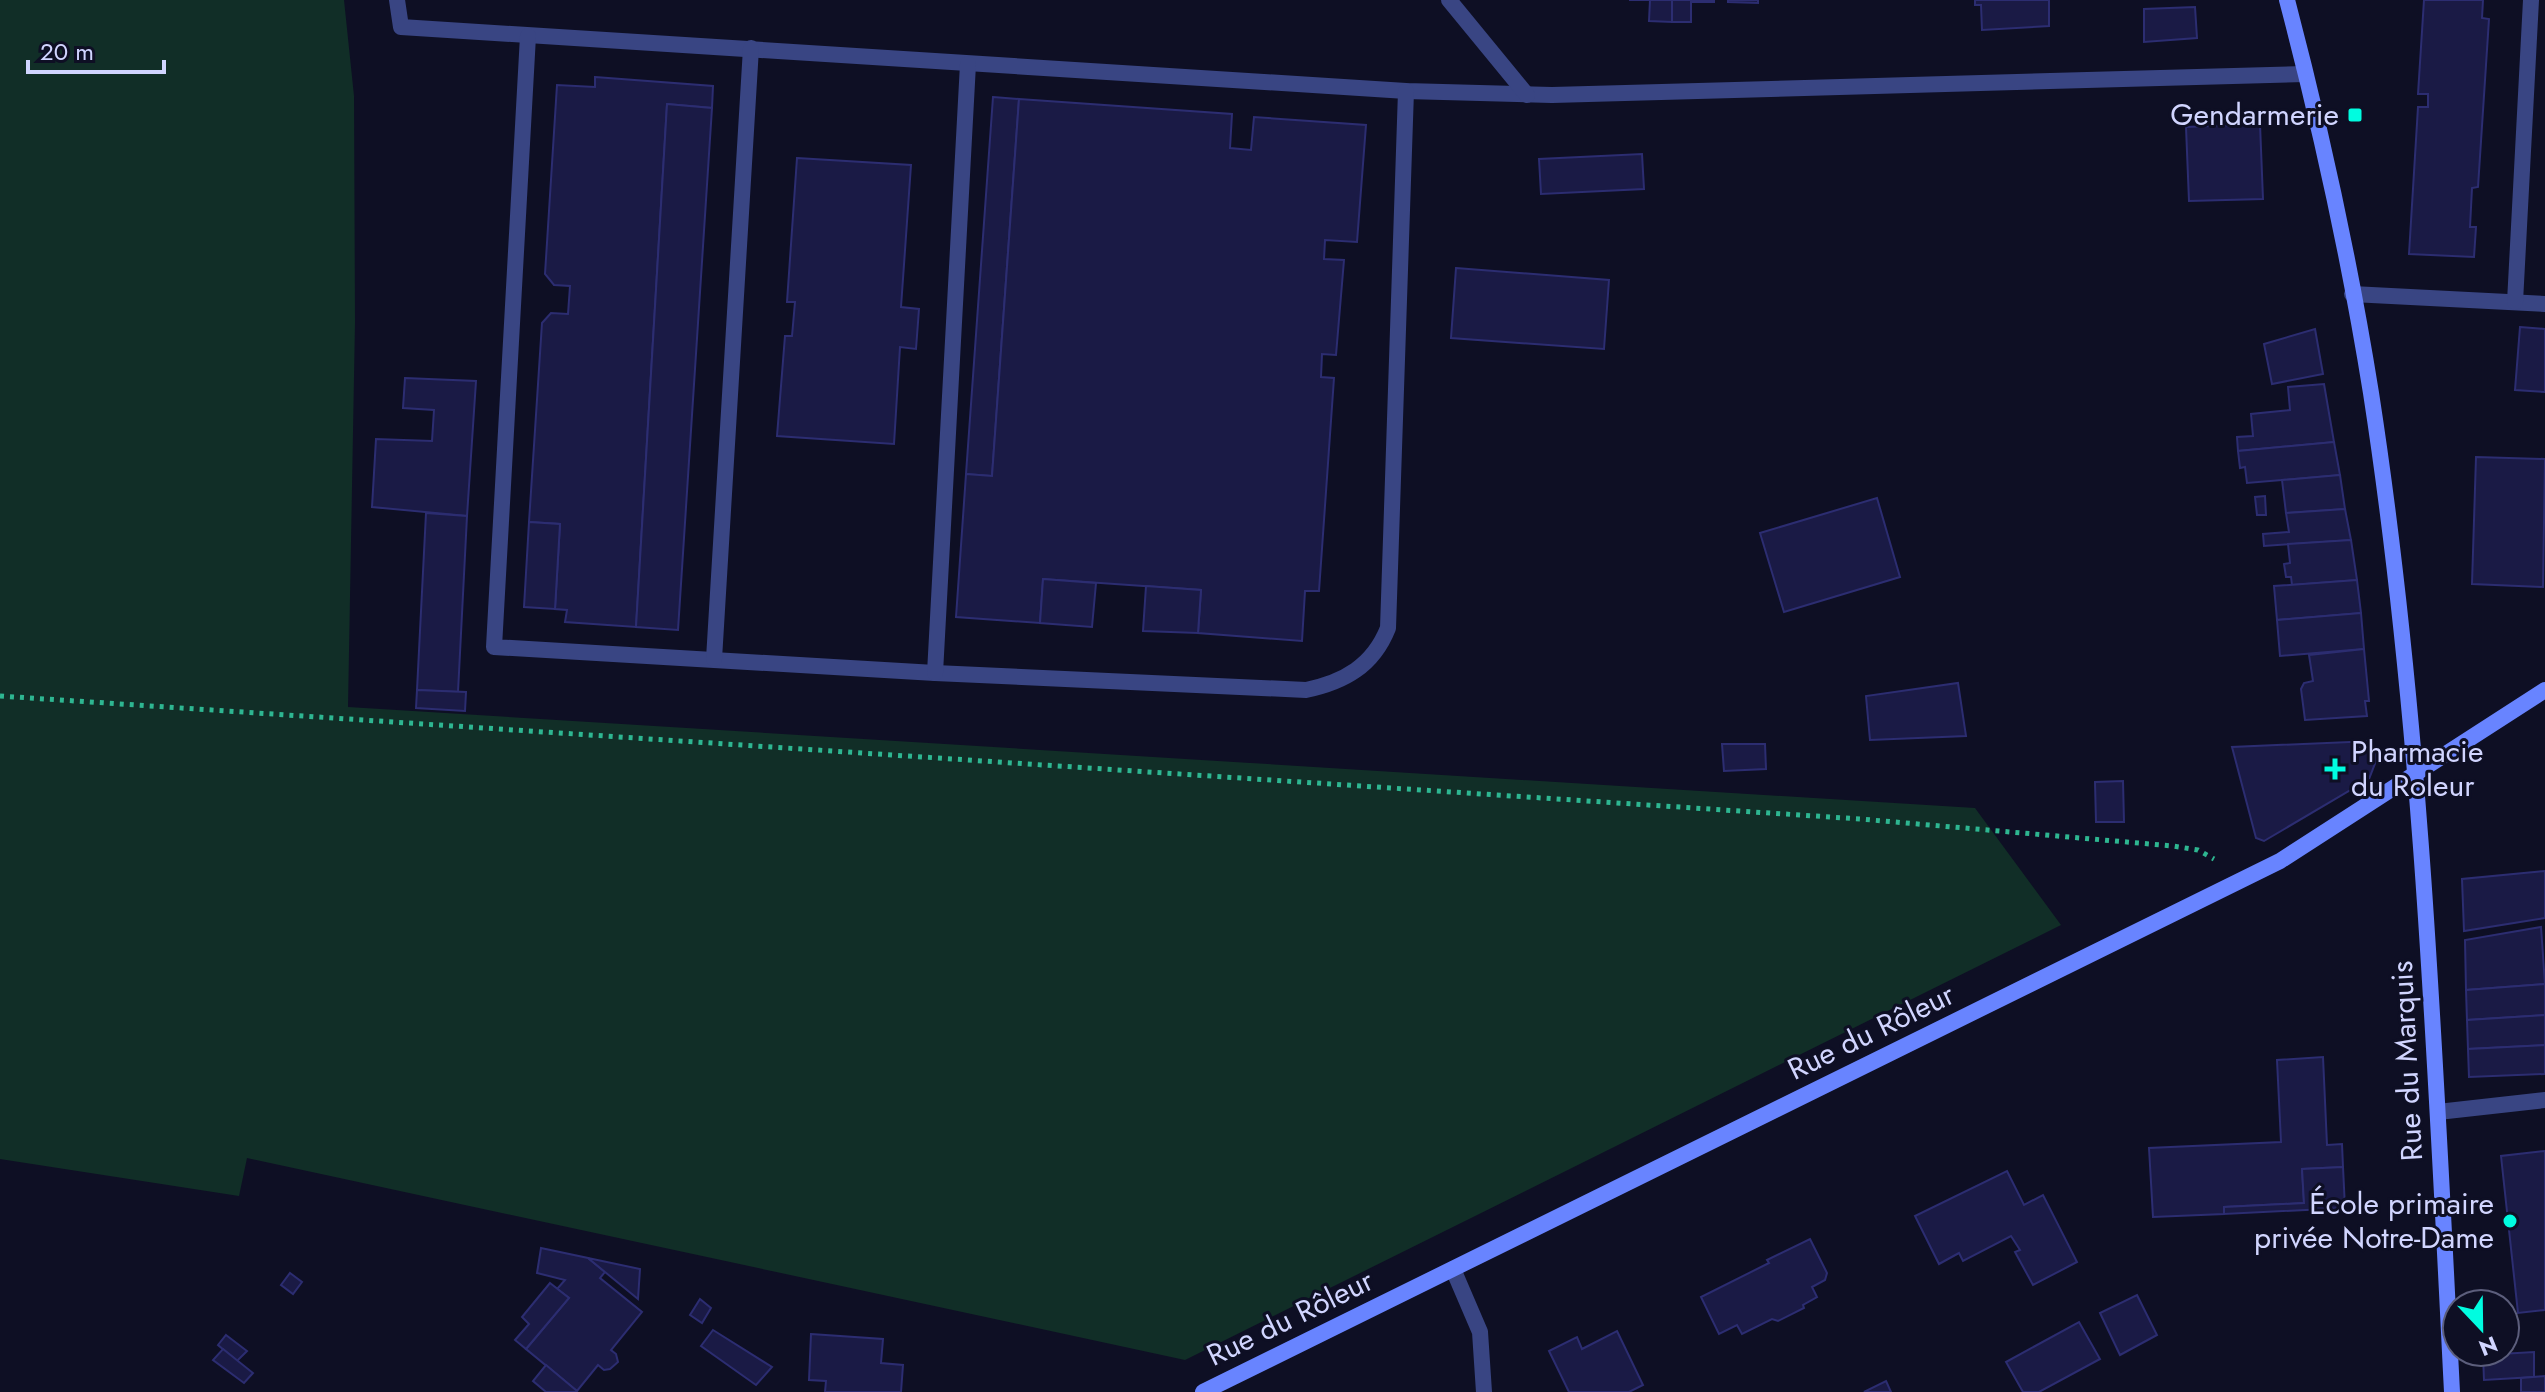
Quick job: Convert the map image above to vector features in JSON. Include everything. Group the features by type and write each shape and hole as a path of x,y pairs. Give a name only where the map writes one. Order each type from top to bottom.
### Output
{"street":[{"path":"397,0 401,27 1406,91 1527,95 2305,74"},
{"path":"1449,0 1527,95"},
{"name":"Rue du Marquis","path":"2287,0 2352,294 2371,394 2391,545 2428,927 2452,1392"},
{"path":"2515,302 2531,0"},
{"path":"528,36 494,647 935,673 1306,690 1356,672 1381,645 1388,628 1406,91"},
{"path":"714,659 751,48"},
{"path":"935,673 968,64"},
{"path":"2352,294 2545,304"},
{"name":"Rue du Rôleur","path":"1203,1392 2280,861 2545,690"},
{"path":"2438,1112 2545,1100"},
{"path":"1453,1269 1480,1332 1484,1392"}],"path":[{"path":"0,696 1860,819 2198,850 2215,859 2239,880"}],"green space":[{"path":"0,0 344,0 354,96 355,322 348,707 1975,808 2061,925 1185,1360 247,1158 239,1196 0,1159"}],"building":[{"path":"1650,0 1672,0 1672,22 1649,21"},
{"path":"1672,0 1714,2 1691,2 1691,22 1672,22"},
{"path":"1758,0 1758,3 1728,2"},
{"path":"1975,0 2049,0 2049,26 1982,30 1981,5 1975,5"},
{"path":"2424,0 2483,0 2482,18 2489,19 2478,187 2472,188 2470,227 2476,227 2474,257 2409,254 2418,107 2428,107 2428,94 2418,94"},
{"path":"2195,7 2197,38 2144,42 2144,9"},
{"path":"595,77 713,86 712,108 667,104 636,627 565,622 567,610 555,609 560,524 529,522 542,323 551,313 568,314 570,286 554,285 545,274 557,85 595,87"},
{"path":"993,97 1019,99 992,476 966,474"},
{"path":"1019,99 1232,114 1230,148 1251,150 1254,117 1366,125 1357,242 1325,240 1324,259 1344,260 1336,355 1322,354 1321,377 1334,378 1319,591 1305,591 1302,641 1198,633 1201,590 1043,579 1040,623 956,617 966,474 992,476"},
{"path":"667,104 712,108 678,630 636,627"},
{"path":"2260,124 2263,199 2189,201 2186,127"},
{"path":"1642,154 1644,189 1541,194 1539,159"},
{"path":"797,158 911,165 901,307 919,309 916,349 900,347 894,444 777,436 785,336 792,336 795,302 787,302"},
{"path":"1456,268 1609,280 1604,349 1451,338"},
{"path":"2520,327 2545,329 2545,392 2515,390"},
{"path":"2315,329 2323,374 2272,384 2264,344"},
{"path":"405,378 476,381 467,516 372,507 376,439 432,441 434,410 403,408"},
{"path":"2324,384 2334,442 2238,451 2237,437 2253,436 2251,414 2290,410 2288,387"},
{"path":"2334,442 2340,475 2247,483 2245,467 2240,468 2238,451"},
{"path":"2476,457 2545,459 2543,587 2472,584"},
{"path":"2340,475 2345,509 2286,513 2282,480"},
{"path":"2265,496 2266,515 2257,515 2255,497"},
{"path":"1877,498 1900,577 1784,612 1760,533"},
{"path":"2345,509 2351,540 2264,546 2263,534 2289,532 2286,513"},
{"path":"426,513 467,516 458,692 417,690"},
{"path":"529,522 560,524 555,609 524,607"},
{"path":"2351,540 2357,580 2292,585 2291,577 2286,577 2284,564 2290,563 2288,544"},
{"path":"1043,579 1096,583 1092,627 1040,623"},
{"path":"2357,580 2361,613 2277,620 2274,586"},
{"path":"1146,586 1201,590 1198,633 1143,631"},
{"path":"2361,613 2364,649 2280,656 2277,620"},
{"path":"2364,649 2369,701 2365,701 2367,716 2305,720 2301,689 2304,683 2313,681 2309,655"},
{"path":"1958,683 1966,736 1870,740 1866,696"},
{"path":"417,690 466,692 465,711 416,708"},
{"path":"2373,741 2376,761 2369,779 2264,841 2256,838 2232,747"},
{"path":"1722,744 1765,744 1766,769 1724,771"},
{"path":"2123,781 2124,822 2096,822 2095,782"},
{"path":"2545,871 2545,918 2464,931 2462,879"},
{"path":"2541,927 2545,984 2466,990 2465,940"},
{"path":"2545,984 2545,1015 2467,1020 2466,990"},
{"path":"2545,1015 2545,1045 2468,1049 2467,1020"},
{"path":"2545,1045 2545,1074 2469,1077 2468,1049"},
{"path":"2323,1057 2327,1145 2342,1144 2343,1167 2302,1169 2304,1203 2224,1207 2224,1214 2153,1217 2149,1148 2281,1142 2277,1060"},
{"path":"2545,1151 2545,1310 2521,1313 2521,1288 2515,1288 2501,1156"},
{"path":"2343,1167 2345,1208 2224,1214 2224,1207 2304,1203 2302,1169"},
{"path":"2007,1171 2024,1205 2043,1195 2077,1262 2033,1285 2015,1252 2020,1250 2011,1236 1963,1261 1959,1253 1939,1264 1915,1216"},
{"path":"1810,1239 1827,1273 1825,1280 1812,1287 1817,1297 1803,1305 1804,1308 1778,1321 1772,1319 1742,1334 1737,1325 1719,1334 1701,1297"},
{"path":"541,1248 588,1258 605,1272 600,1278 642,1312 611,1350 618,1362 604,1370 598,1365 577,1391 526,1349 569,1298 557,1289 565,1280 537,1273"},
{"path":"588,1258 640,1269 638,1299 605,1272"},
{"path":"290,1273 302,1282 293,1294 281,1285"},
{"path":"550,1283 569,1298 526,1349 515,1340 529,1324 522,1317"},
{"path":"2137,1295 2157,1335 2120,1355 2100,1313"},
{"path":"700,1299 711,1308 702,1323 690,1315"},
{"path":"2079,1322 2100,1359 2039,1392 2023,1392 2006,1362"},
{"path":"713,1330 772,1367 756,1385 701,1346"},
{"path":"1617,1331 1643,1385 1629,1392 1569,1392 1549,1351 1577,1337 1582,1349"},
{"path":"811,1334 883,1339 881,1363 903,1365 901,1392 825,1392 826,1381 809,1380"},
{"path":"226,1335 247,1351 237,1361 218,1345"},
{"path":"223,1349 253,1373 244,1383 213,1360"},
{"path":"2534,1352 2534,1377 2484,1380 2484,1368 2521,1368 2521,1353"},
{"path":"546,1365 577,1391 546,1392 533,1381"},
{"path":"2545,1376 2545,1392 2521,1392 2521,1378"},
{"path":"1886,1381 1891,1392 1864,1392"}],"place":[{"name":"Gendarmerie","path":"2355,115"},
{"name":"Pharmacie du Roleur","path":"2335,769"},
{"name":"École primaire privée Notre-Dame","path":"2510,1221"}]}
